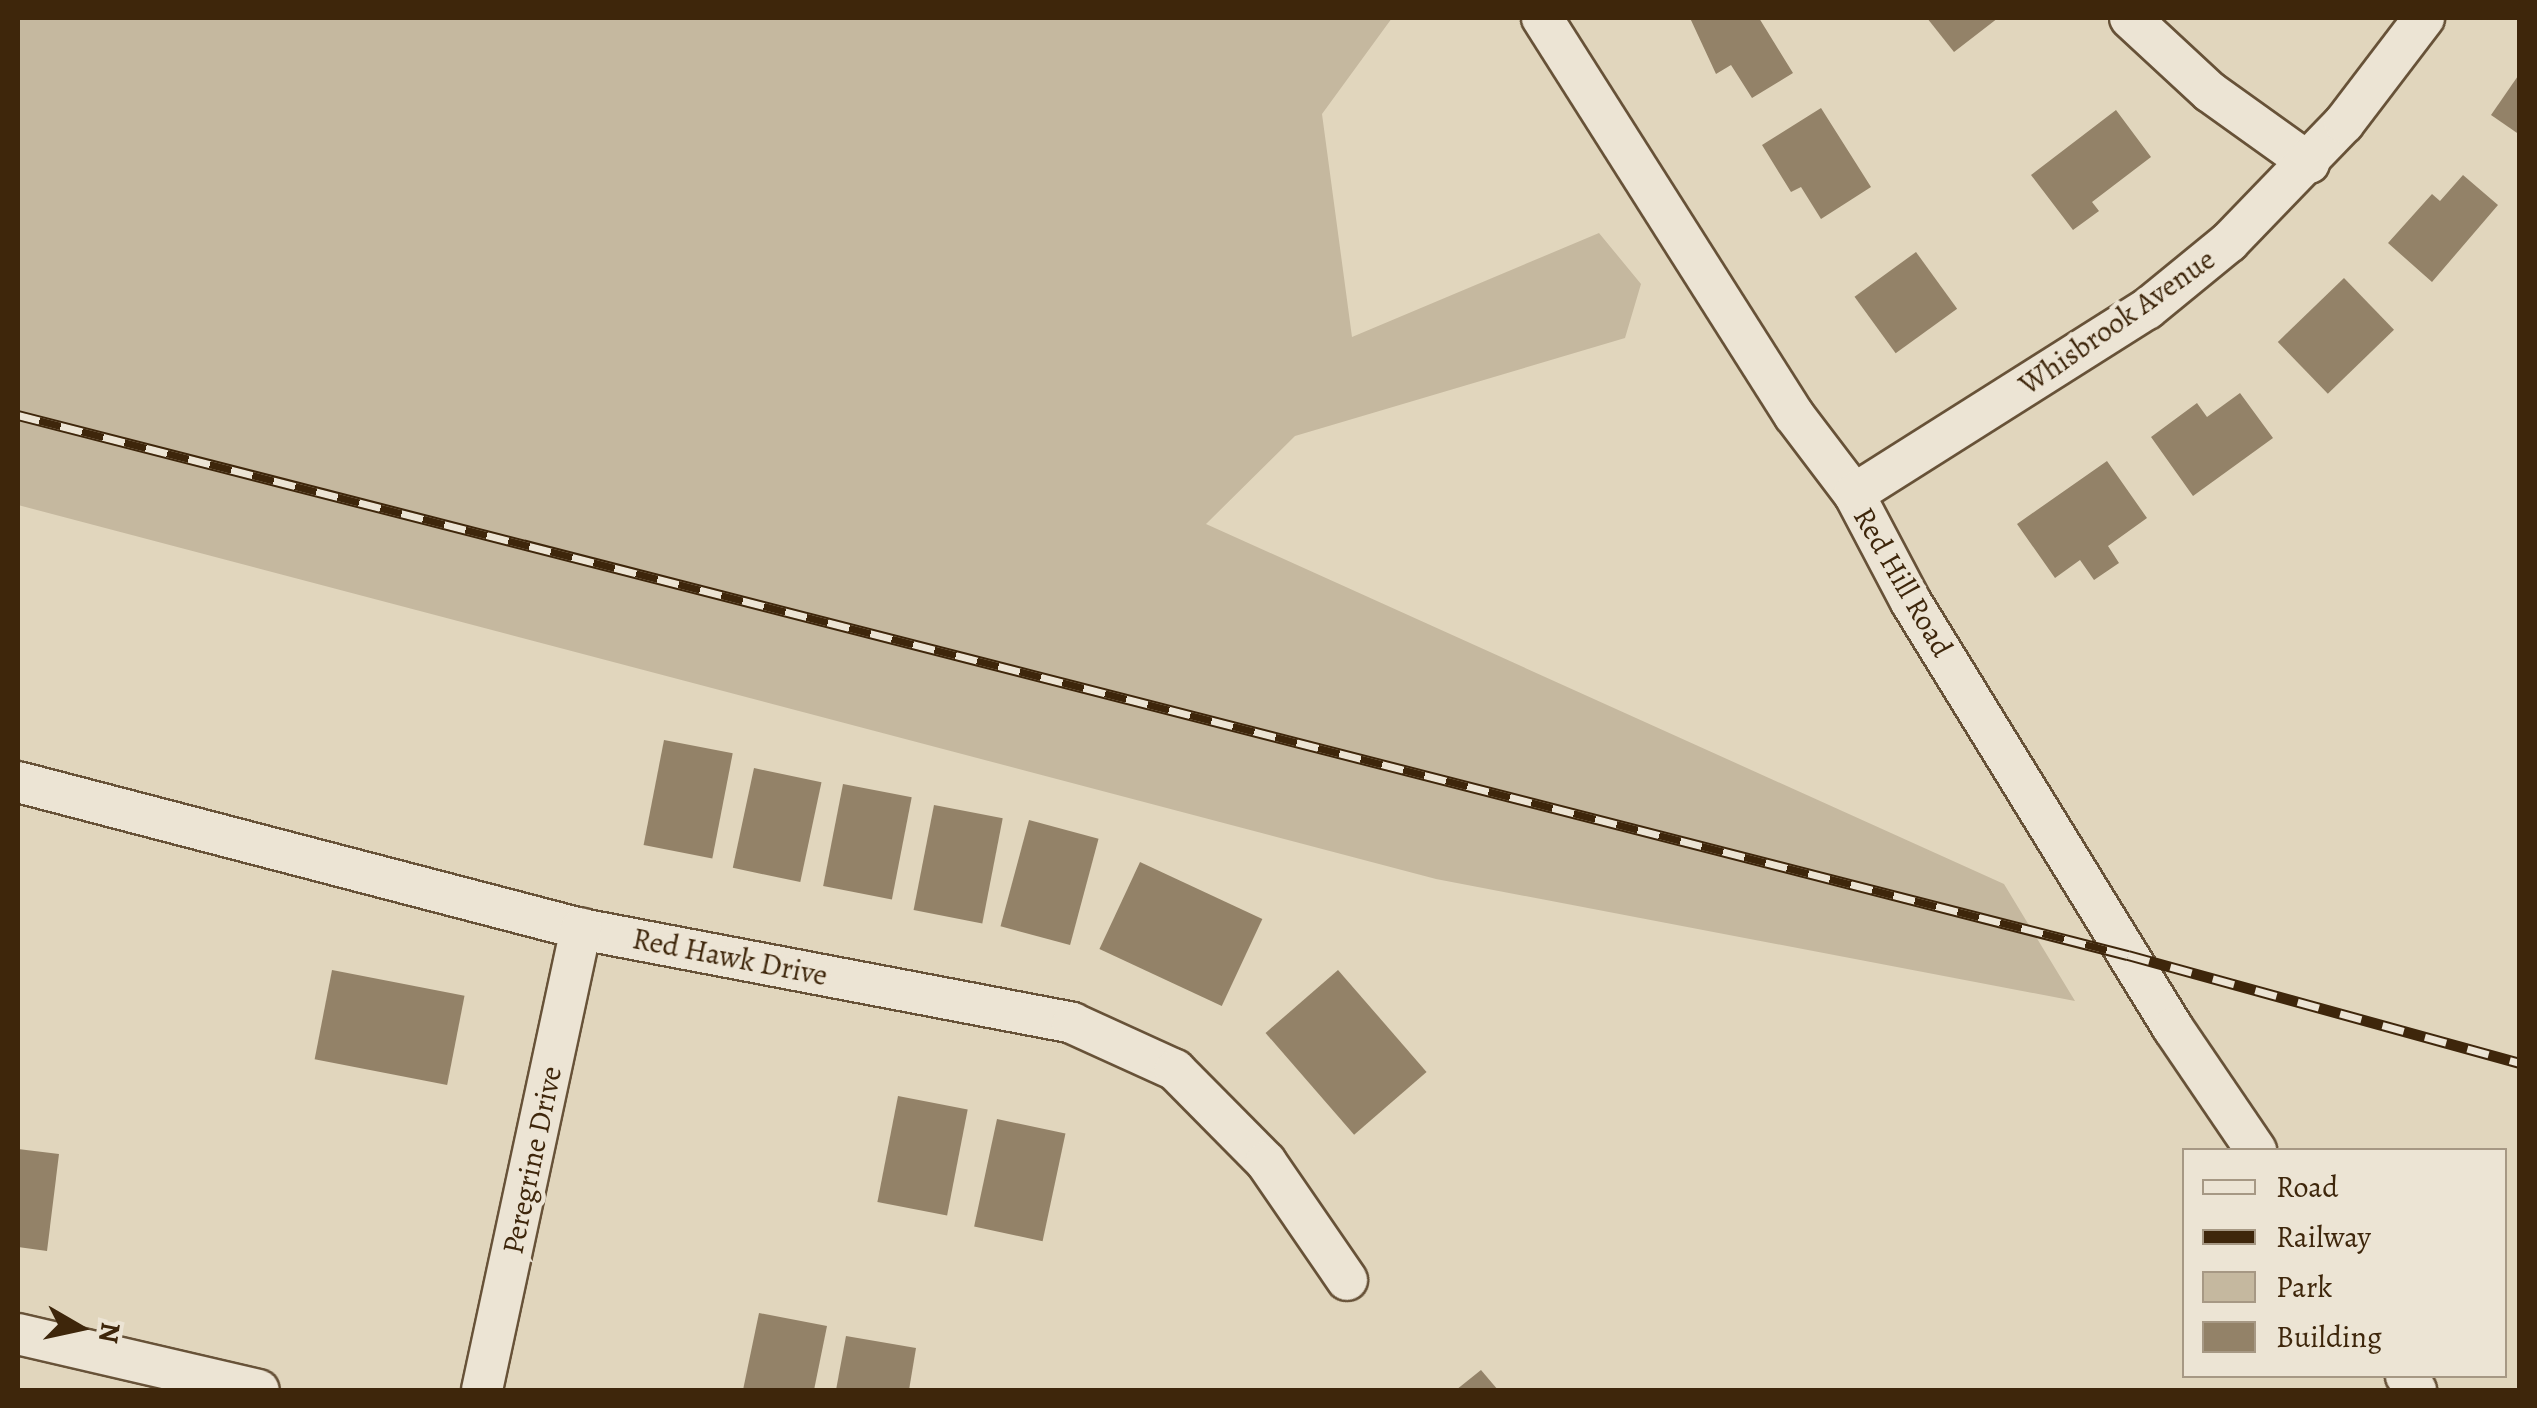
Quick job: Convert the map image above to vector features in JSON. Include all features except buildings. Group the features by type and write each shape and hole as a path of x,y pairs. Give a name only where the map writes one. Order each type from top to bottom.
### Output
{"street":[{"name":"Red Hill Road","path":"1542,18 1794,415 1854,494 1911,602 2172,1028 2255,1148"},
{"path":"2130,18 2210,92 2309,163"},
{"name":"Whisbrook Avenue","path":"1854,494 2146,308 2230,242 2309,163 2424,18"},
{"name":"Red Hawk Drive","path":"18,782 581,929 1072,1023 1175,1070 1266,1162 1346,1280"},
{"name":"Peregrine Drive","path":"482,1390 581,929"},
{"path":"18,1334 259,1390"}],"green space":[{"path":"18,18 1392,18 1322,114 1352,337 1599,233 1641,284 1625,338 1295,436 1206,524 2004,884 2075,1001 1436,879 18,505"}],"railway":[{"path":"18,415 2128,955 2520,1063"}]}
